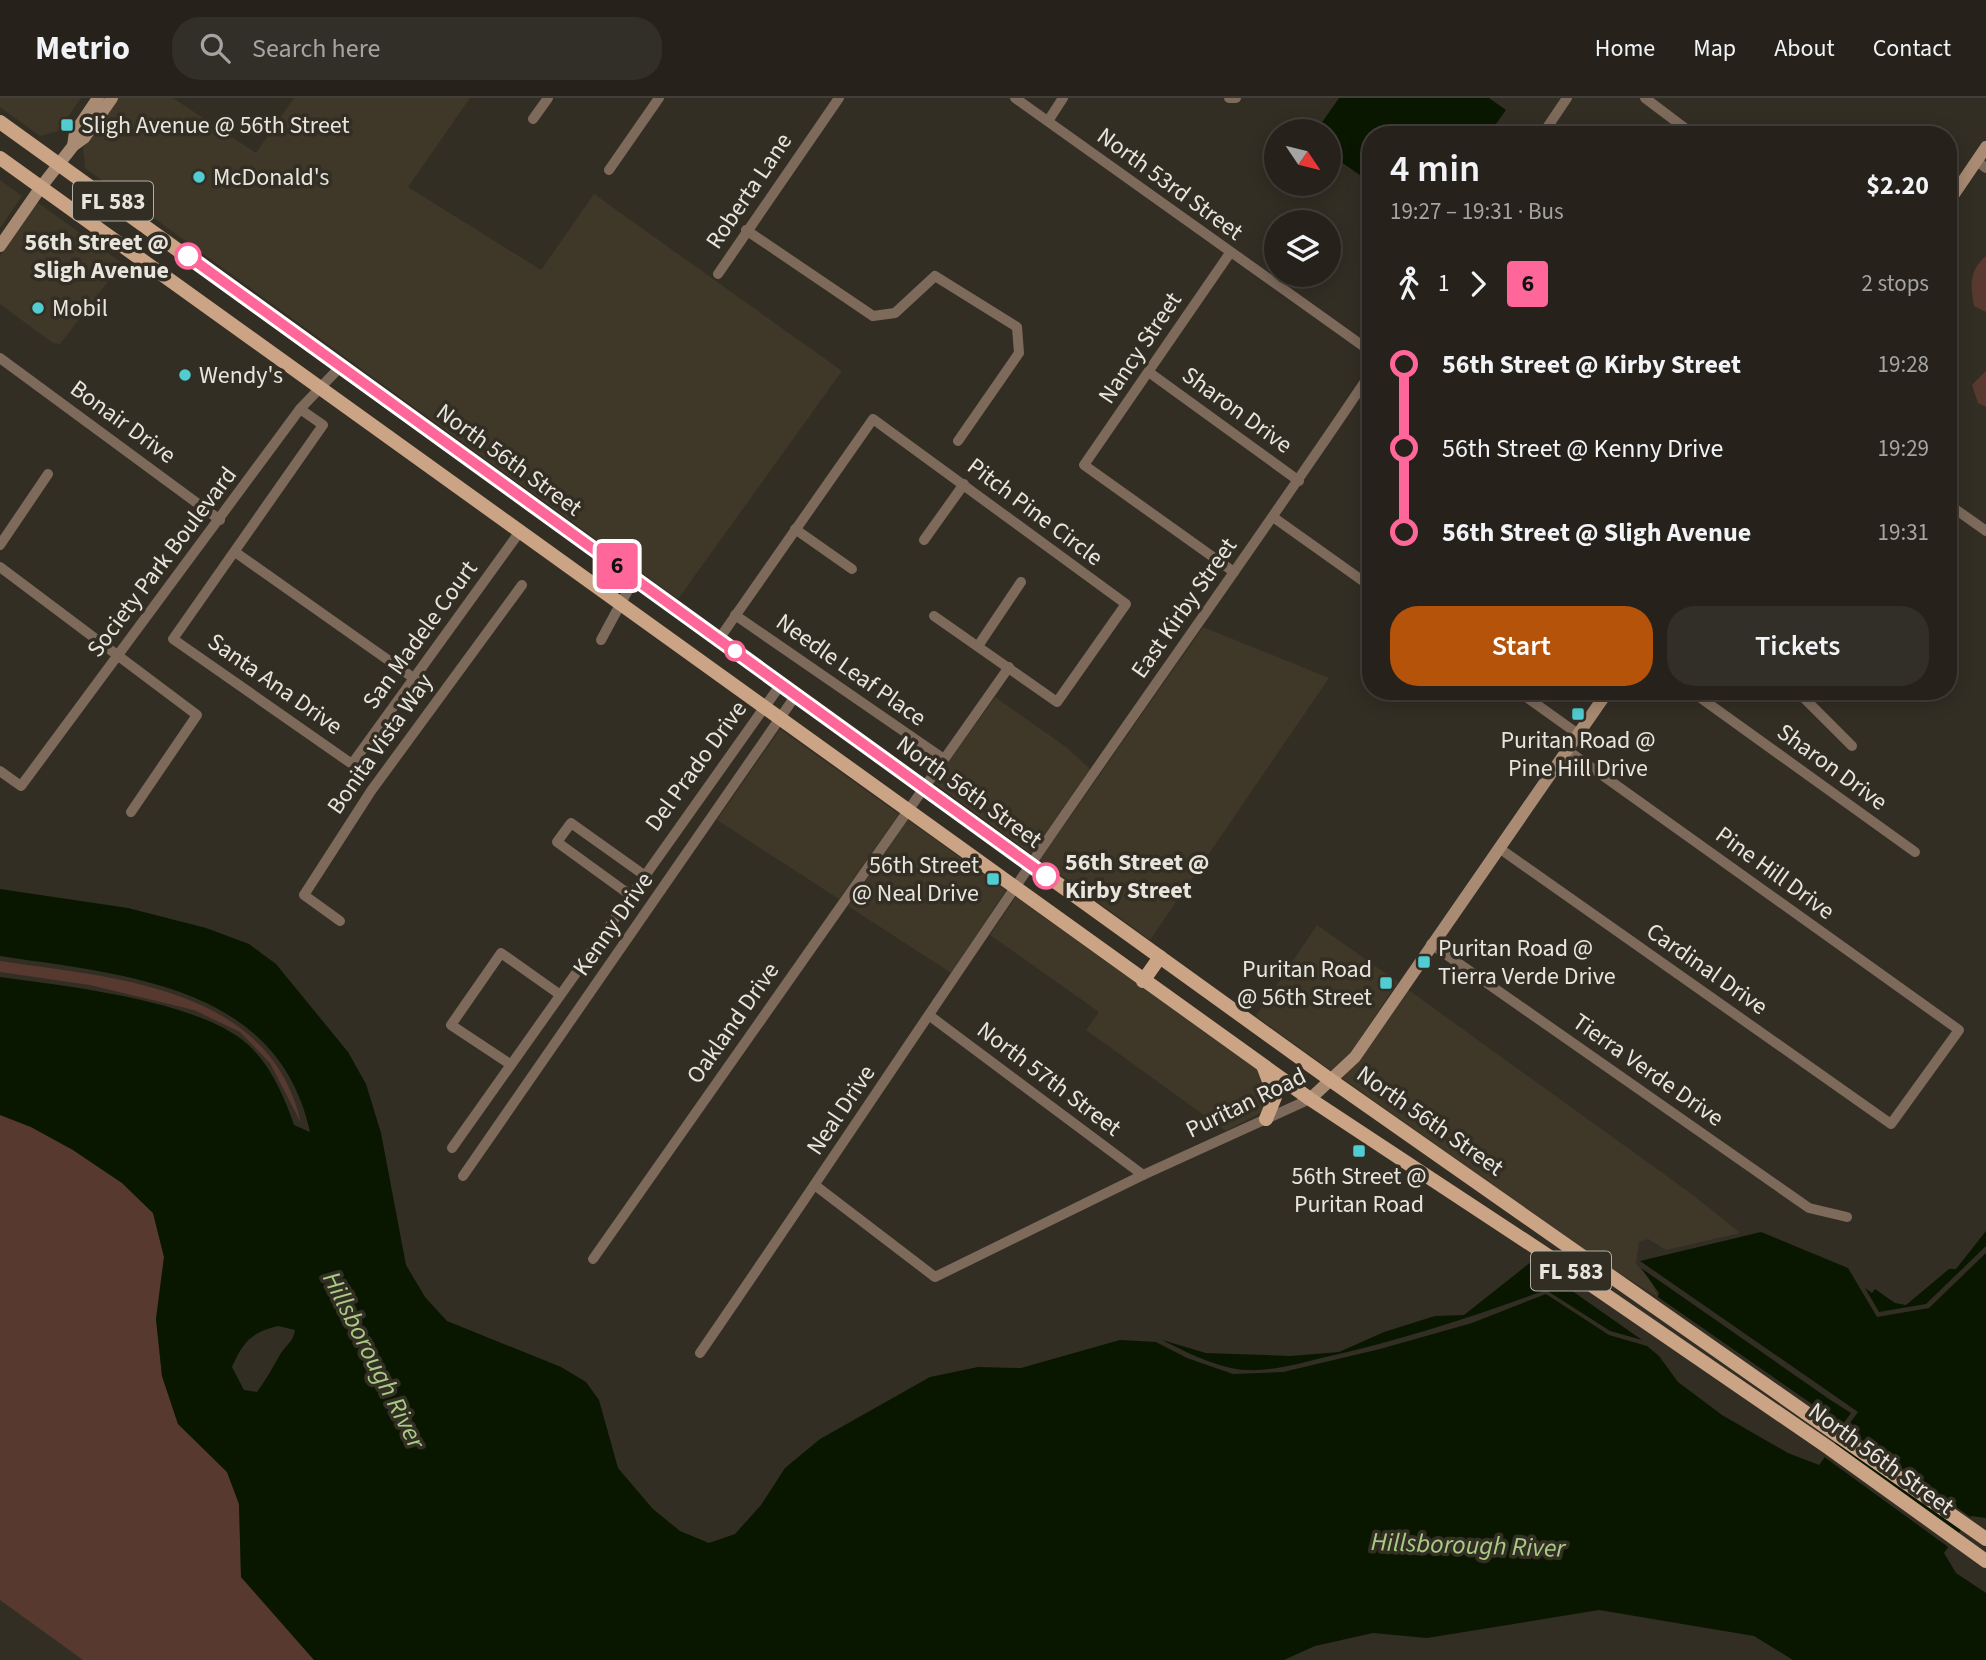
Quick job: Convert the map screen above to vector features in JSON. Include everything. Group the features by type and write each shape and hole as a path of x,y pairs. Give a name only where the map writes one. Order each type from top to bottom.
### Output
{"main road":[{"name":"North 56th Street","path":"0,122 1332,1081 1986,1539"},
{"name":"North 56th Street","path":"0,159 521,530 618,603 1310,1100 1526,1241 1829,1448 1986,1561"},
{"path":"1143,981 1160,957"},
{"path":"1264,1067 1275,1097 1266,1119"},
{"path":"1526,1241 1538,1224"}],"street":[{"path":"73,146 75,132 99,98"},
{"path":"0,246 41,187 73,146 84,138 112,98"},
{"path":"533,119 548,98"},
{"path":"609,170 659,98"},
{"name":"Roberta Lane","path":"718,274 839,98"},
{"name":"North 53rd Street","path":"1015,98 1362,345"},
{"path":"1048,121 1063,98"},
{"path":"1228,98 1236,98"},
{"path":"1548,126 1567,98"},
{"path":"1645,98 1682,126"},
{"path":"1957,192 1981,165 1986,147"},
{"path":"746,230 873,316 895,313 935,276 1017,327 1019,353 958,441"},
{"name":"Nancy Street","path":"1230,253 1150,373 1084,465 1234,572"},
{"name":"Bonair Drive","path":"0,358 220,520"},
{"name":"Society Park Boulevard","path":"0,771 21,786 300,410 341,366"},
{"name":"Sharon Drive","path":"1150,373 1299,481"},
{"name":"East Kirby Street","path":"1014,889 1299,481 1362,386"},
{"path":"300,410 323,425 235,552 415,679"},
{"name":"Pitch Pine Circle","path":"719,639 873,419 1126,604 1056,702 1010,667"},
{"path":"0,545 48,474"},
{"path":"924,540 964,484"},
{"path":"1957,510 1986,531"},
{"path":"1273,517 1362,580"},
{"path":"795,529 852,569"},
{"name":"San Madele Court","path":"352,764 521,530"},
{"name":"Santa Ana Drive","path":"235,552 173,639 352,764"},
{"path":"0,567 197,715 131,812"},
{"path":"601,640 618,603 634,579"},
{"path":"978,646 1021,582"},
{"name":"Bonita Vista Way","path":"340,921 304,895 371,791 522,585"},
{"name":"Needle Leaf Place","path":"735,615 944,759"},
{"path":"924,788 1010,667 934,616"},
{"name":"Del Prado Drive","path":"453,1148 559,994 781,684"},
{"name":"Kenny Drive","path":"463,1175 796,695"},
{"path":"1531,700 1578,734"},
{"name":"Puritan Road","path":"816,1186 935,1277 1143,1175 1310,1100 1355,1057 1602,700"},
{"name":"Sharon Drive","path":"1704,700 1915,852"},
{"path":"1806,700 1852,746"},
{"name":"Pine Hill Drive","path":"1567,750 1959,1030 1891,1124"},
{"name":"Oakland Drive","path":"593,1259 924,788"},
{"path":"630,895 557,842 572,823 644,875"},
{"name":"Cardinal Drive","path":"1499,848 1891,1124"},
{"name":"Neal Drive","path":"699,1353 816,1186 1014,889"},
{"name":"Tierra Verde Drive","path":"1431,944 1809,1208 1847,1217"},
{"path":"510,1064 451,1025 501,953 559,994"},
{"name":"North 57th Street","path":"930,1016 1143,1175"}],"shaded area":[{"path":"0,98 81,98 58,131 40,136 0,107"},
{"path":"117,98 173,98 256,153 294,98 470,98 408,187 541,270 594,194 842,371 678,599 85,168 83,148"},
{"path":"0,180 22,196 0,228"},
{"path":"37,202 122,263 60,344 53,343 0,304 0,256"},
{"path":"1986,256 1986,312 1974,306 1972,284 1976,267"},
{"path":"1986,371 1986,407 1978,403 1972,385"},
{"path":"1203,627 1329,678 1150,940 1040,860"},
{"path":"995,697 1066,747 1090,769 1031,854 934,783"},
{"path":"780,729 899,814 839,899 717,820"},
{"path":"908,820 1006,890 951,973 848,906"},
{"path":"1016,897 1259,1070 1269,1097 1264,1111 1226,1131 1086,1030 1099,1012 990,935"},
{"path":"1317,925 1398,982 1350,1054 1333,1072 1256,1016"},
{"path":"0,961 91,974 137,984 182,997 222,1016 257,1042 284,1077 301,1123 270,1063 240,1032 194,1010 90,985 0,972"},
{"path":"1407,989 1693,1195 1740,1233 1666,1250 1648,1239 1639,1242 1636,1264 1651,1280 1658,1297 1604,1264 1342,1078 1359,1060"},
{"path":"0,1115 31,1127 73,1150 122,1183 153,1213 164,1257 156,1319 162,1376 178,1424 227,1472 239,1504 241,1577 314,1660 83,1660 0,1600"}],"water":[{"path":"1339,98 1489,98 1506,110 1494,126 1362,126 1362,176 1341,162 1341,119 1324,119"},
{"name":"Hillsborough River","path":"0,889 128,908 206,928 249,944 276,964 348,1052 366,1084 381,1133 406,1265 425,1297 447,1321 561,1367 586,1382 599,1400 618,1468 653,1509 680,1531 709,1543 735,1534 761,1505 785,1468 820,1439 930,1377 978,1367 1021,1368 1120,1340 1156,1342 1187,1358 1233,1374 1283,1372 1472,1323 1546,1294 1609,1335 1647,1346 1659,1356 1678,1382 1722,1415 1788,1453 1819,1465 1858,1412 1640,1261 1761,1232 1848,1268 1877,1317 1929,1308 1986,1253 1986,1518 1971,1516 1944,1553 1956,1573 1986,1593 1986,1660 1793,1660 1754,1636 1599,1610 1427,1638 1373,1633 1315,1646 1284,1660 314,1660 241,1577 239,1504 227,1472 178,1424 162,1376 156,1319 164,1257 153,1213 122,1183 73,1150 31,1127 0,1115 0,977 156,1003 214,1023 237,1036 257,1054 273,1076 294,1125 310,1132 293,1083 266,1045 231,1016 190,996 144,981 0,956","holes":["278,1326 295,1330 257,1392 244,1390 232,1367 249,1339 261,1331"]},
{"path":"1986,1231 1986,1246 1926,1304 1879,1312 1865,1288 1872,1293 1875,1289 1895,1303 1906,1305 1949,1269 1956,1269"},
{"path":"1531,1262 1642,1340 1610,1331 1546,1290 1410,1335 1279,1368 1243,1370 1222,1366 1162,1340 1206,1353 1290,1356 1339,1352 1384,1332 1435,1316 1464,1315"},
{"path":"1641,1268 1851,1413 1840,1428 1842,1425 1658,1297 1659,1293"}],"pier":[{"path":"1844,1427 1973,1519 1964,1531 1835,1439"},
{"path":"1832,1443 1961,1535 1951,1549 1823,1456"}],"bus line":[{"name":"6","path":"188,256 1046,876"}],"place":[{"name":"Sligh Avenue @ 56th Street","path":"67,125"},
{"name":"McDonald's","path":"199,177"},
{"name":"56th Street @ Sligh Avenue","path":"188,256"},
{"name":"Mobil","path":"38,308"},
{"name":"Wendy's","path":"185,375"},
{"name":"Puritan Road @ Pine Hill Drive","path":"1578,714"},
{"name":"56th Street @ Kirby Street","path":"1046,876"},
{"name":"56th Street @ Neal Drive","path":"993,879"},
{"name":"Puritan Road @ Tierra Verde Drive","path":"1424,962"},
{"name":"Puritan Road @ 56th Street","path":"1386,983"},
{"name":"56th Street @ Puritan Road","path":"1359,1151"}]}
